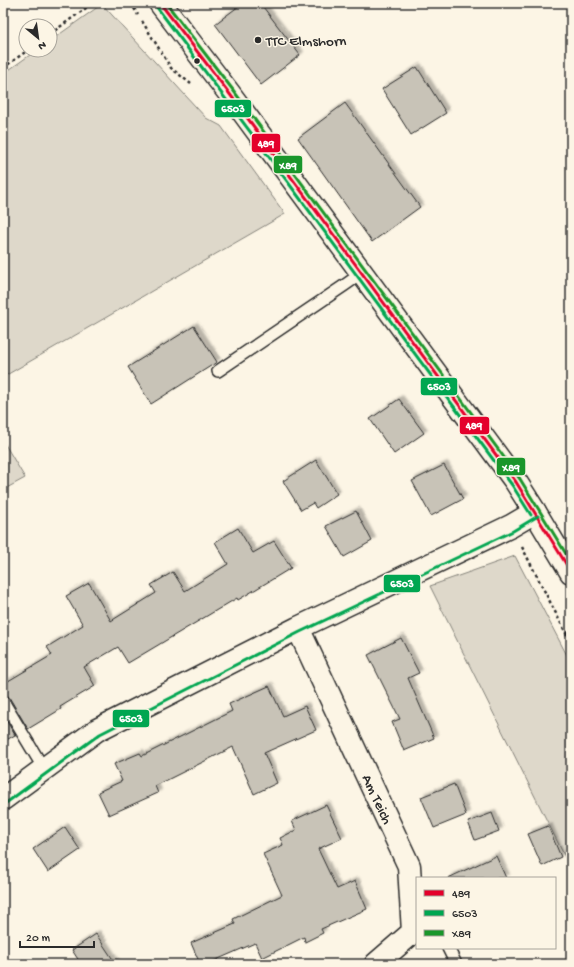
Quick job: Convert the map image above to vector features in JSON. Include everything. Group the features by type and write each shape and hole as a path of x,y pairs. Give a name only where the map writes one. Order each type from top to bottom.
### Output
{"street":[{"path":"160,3 229,93 516,482 571,572"},
{"path":"3,799 97,730 298,628 511,526 535,512"},
{"name":"Am Teich","path":"298,628 413,874 413,932 376,964"}],"lane":[{"path":"218,371 362,273"},
{"path":"3,701 44,769"},
{"path":"448,949 456,964"}],"path":[{"path":"58,28 93,3"},
{"path":"3,68 18,57"},
{"path":"566,633 571,630"}],"shaded area":[{"path":"102,4 206,118 221,126 285,214 3,377 3,74 26,58 58,58 58,35"},
{"path":"3,441 25,478 3,490"},
{"path":"515,556 571,663 571,869 430,586"}],"building":[{"name":"TTC Elmshorn","path":"243,3 260,3 300,55 261,85 215,24"},
{"path":"417,67 446,113 411,135 382,89"},
{"path":"345,103 420,207 372,242 298,138"},
{"path":"194,326 217,362 151,404 128,367"},
{"path":"399,399 424,433 394,454 370,419"},
{"path":"316,460 337,494 316,508 313,503 301,510 283,481"},
{"path":"444,465 463,499 431,516 412,481"},
{"path":"356,511 372,541 344,557 326,526"},
{"path":"238,528 253,553 274,541 291,568 238,600 237,598 128,663 118,647 84,667 95,686 60,707 61,709 28,729 9,697 3,694 3,684 52,655 47,647 83,625 66,596 89,583 111,621 156,593 151,585 173,572 185,591 228,564 215,542"},
{"path":"401,638 419,673 408,678 434,738 404,751 392,722 400,719 368,655"},
{"path":"269,686 283,716 305,706 316,730 264,753 277,783 254,794 233,747 155,786 158,793 109,815 98,792 122,781 114,764 140,753 142,756 232,711 229,704"},
{"path":"3,715 15,735 3,742"},
{"path":"454,784 466,815 434,828 421,797"},
{"path":"326,805 342,838 318,849 337,889 355,881 367,909 321,929 323,933 305,942 304,937 262,958 255,943 207,964 200,964 191,943 235,924 233,919 282,895 263,854 283,845 280,838 296,830 292,821"},
{"path":"492,813 499,831 475,840 468,822"},
{"path":"548,826 561,857 542,866 528,834"},
{"path":"65,827 80,850 48,872 33,849"},
{"path":"496,856 506,877 450,877"},
{"path":"96,934 116,964 81,964 72,950"}],"transit line":[{"name":"489","path":"160,3 229,93 516,482 571,572"},
{"name":"X89","path":"166,3 233,90 520,479 571,562"},
{"name":"6503","path":"156,6 512,485 531,515"},
{"name":"6503","path":"6,803 100,734 300,632 513,531 538,516"}],"place":[{"name":"TTC Elmshorn","path":"258,40"}]}
